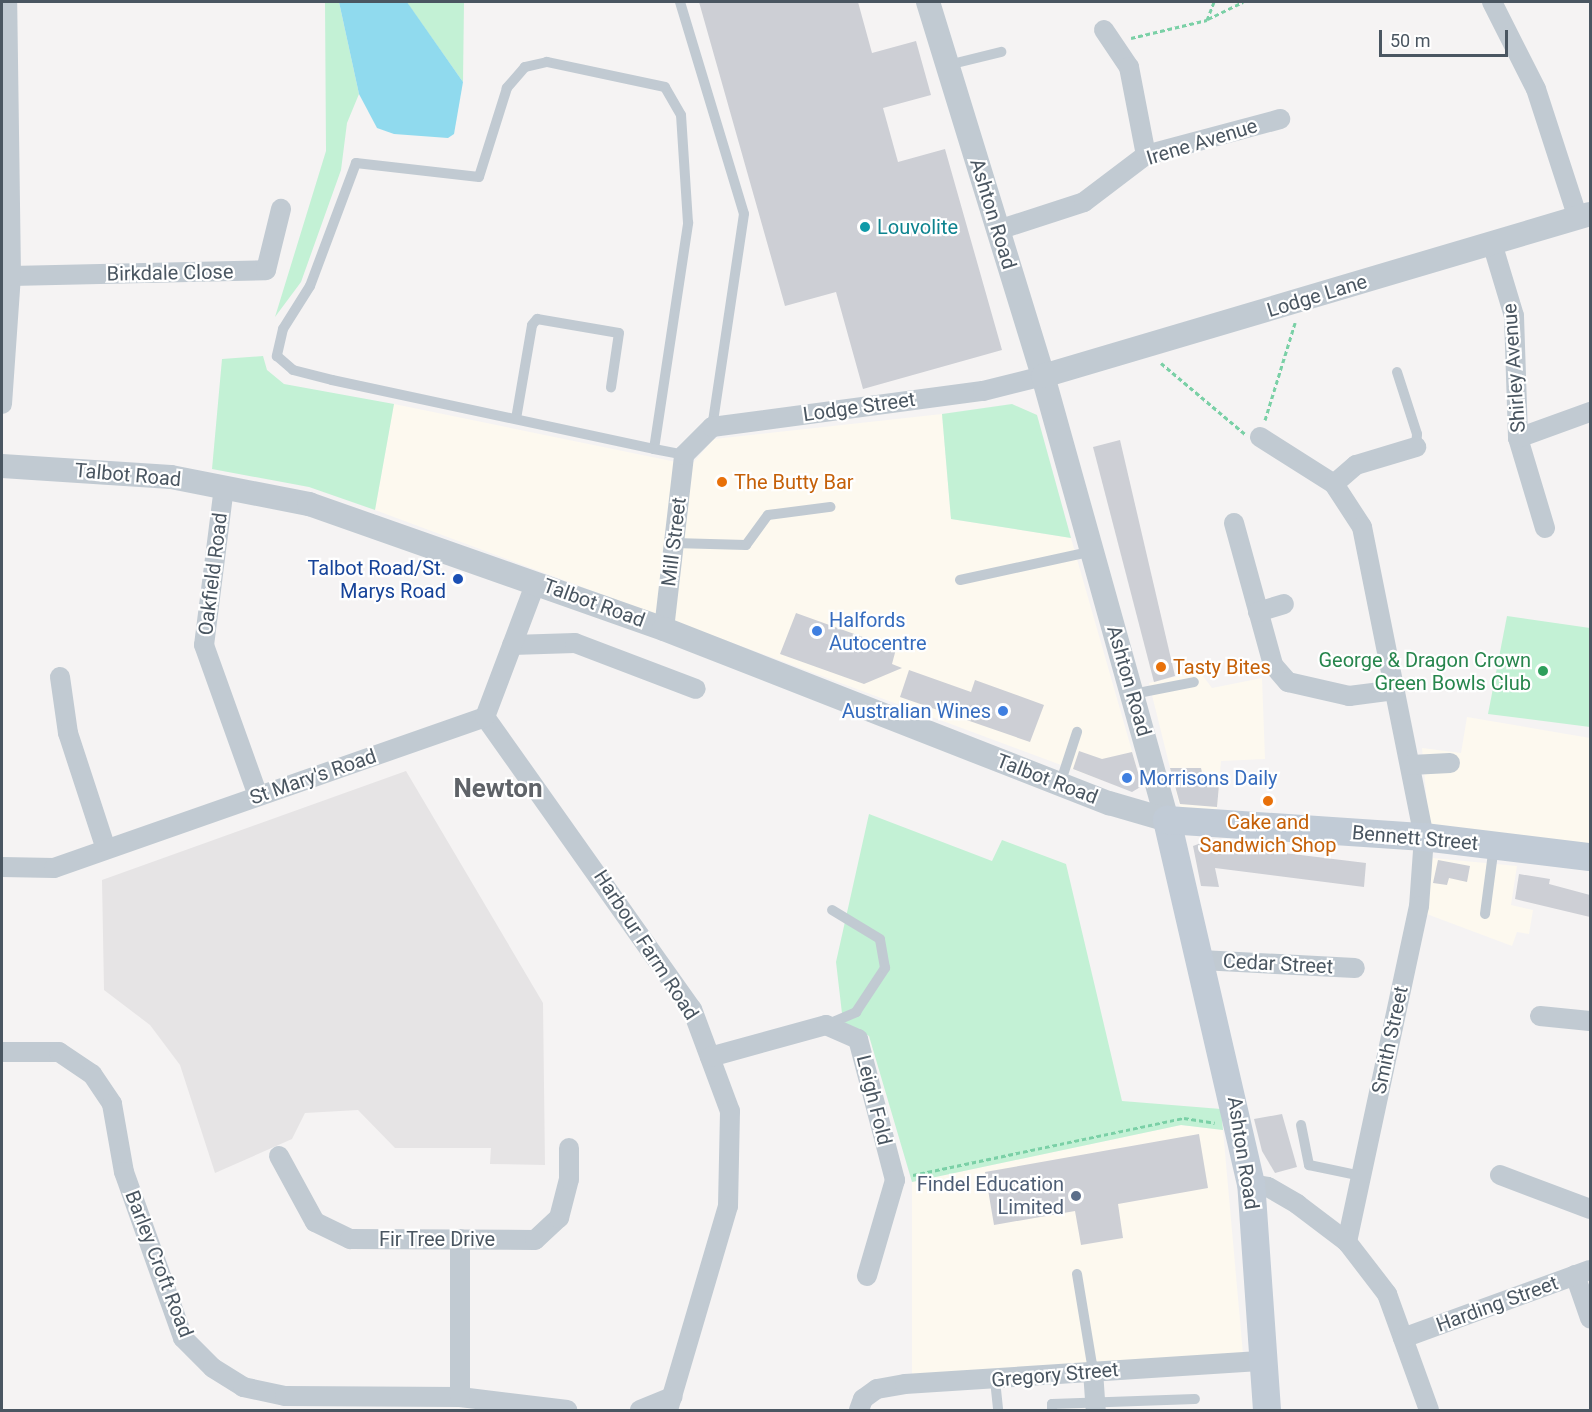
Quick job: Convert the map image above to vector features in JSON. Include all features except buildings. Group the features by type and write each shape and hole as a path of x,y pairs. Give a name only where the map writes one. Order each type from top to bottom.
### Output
{"main road":[{"name":"Bennett Street","path":"1167,820 1424,837 1590,857"},
{"name":"Ashton Road","path":"1167,820 1240,1120 1251,1184 1267,1410"}],"street":[{"path":"2,404 11,276 6,245 7,2"},
{"name":"Ashton Road","path":"928,2 1043,376 1167,820"},
{"path":"1492,2 1536,89 1584,216"},
{"path":"1104,30 1129,67 1146,155"},
{"name":"Irene Avenue","path":"998,230 1084,202 1146,155 1280,119"},
{"name":"Birkdale Close","path":"11,276 266,270 281,209"},
{"name":"Lodge Lane","path":"1043,376 1584,216"},
{"name":"Shirley Avenue","path":"1492,243 1514,316 1518,438 1545,528"},
{"name":"Lodge Street","path":"712,427 983,391 1043,376"},
{"path":"1518,438 1590,412"},
{"path":"684,455 712,427"},
{"path":"1260,437 1334,484 1356,465 1416,447"},
{"name":"Mill Street","path":"664,629 684,455"},
{"name":"Talbot Road","path":"2,466 171,477 309,504 536,582 664,629 1060,784 1167,820"},
{"name":"Smith Street","path":"1334,484 1362,527 1424,837 1419,906 1347,1242"},
{"name":"Oakfield Road","path":"224,487 204,645 258,796"},
{"path":"1234,523 1273,665 1288,682 1349,696 1395,690"},
{"path":"485,717 536,582"},
{"path":"1258,612 1284,604"},
{"path":"512,645 575,643 696,689"},
{"path":"60,677 68,734 106,849"},
{"name":"St Mary's Road","path":"2,867 54,868 485,717"},
{"name":"Harbour Farm Road","path":"485,717 692,1009 730,1111 728,1206 670,1404"},
{"path":"1411,765 1450,763"},
{"name":"Cedar Street","path":"1201,960 1354,968"},
{"path":"1540,1016 1590,1021"},
{"path":"710,1057 826,1025"},
{"name":"Leigh Fold","path":"826,1025 858,1039 895,1180"},
{"name":"Barley Croft Road","path":"2,1052 59,1052 92,1074 112,1104 124,1172 183,1338 213,1368 243,1387 285,1396 422,1404 460,1397 480,1405 567,1410"},
{"name":"Fir Tree Drive","path":"279,1156 315,1222 350,1239 535,1240 559,1218 569,1179 569,1148"},
{"path":"1500,1175 1590,1209"},
{"path":"867,1276 895,1180"},
{"path":"1251,1184 1268,1187 1297,1204 1347,1242 1387,1294 1429,1410"},
{"path":"460,1239 460,1397"},
{"path":"1583,1273 1590,1318"},
{"name":"Harding Street","path":"1403,1338 1583,1273"},
{"name":"Gregory Street","path":"859,1410 863,1399 878,1389 1093,1371 1263,1361"},
{"path":"1093,1371 1096,1407"},
{"path":"640,1410 670,1404"}],"lane":[{"path":"680,2 744,214 712,427"},
{"path":"947,65 1001,52"},
{"path":"654,449 688,223 681,115 665,87 547,62 525,67 507,88 479,177 356,163 310,286 283,329 277,356 292,369 332,380 654,449 684,455"},
{"path":"516,419 532,325 537,319 619,333 611,387"},
{"path":"1397,372 1417,434 1416,447"},
{"path":"674,543 746,545 768,515 830,507"},
{"path":"960,580 1093,551"},
{"path":"1133,694 1194,682"},
{"path":"1060,784 1077,732"},
{"path":"1485,914 1494,845"},
{"path":"826,1025 856,1012 885,968 880,939 832,910"},
{"path":"1301,1125 1309,1165 1361,1176"},
{"path":"1077,1274 1093,1371"},
{"path":"995,1380 998,1410"},
{"path":"1052,1410 1052,1404 1096,1407 1195,1400"}],"path":[{"path":"1207,20 1214,2"},
{"path":"1137,37 1207,20 1243,2"},
{"path":"1143,347 1240,433 1260,437 1302,301"},
{"path":"895,1180 1184,1118 1227,1125 1240,1120"}],"shaded area":[{"path":"394,404 691,465 714,439 942,414 951,519 1071,538 1142,786 1131,791 375,510"},
{"path":"1199,671 1212,688 1262,678 1265,759 1221,761 1217,809 1180,808 1149,683"},
{"path":"1467,717 1590,738 1590,845 1429,826 1422,748 1461,753"},
{"path":"406,771 543,1003 545,1165 490,1164 491,1148 395,1148 358,1110 305,1113 292,1139 215,1173 180,1065 150,1025 104,990 102,880"},
{"path":"1433,858 1517,866 1511,905 1533,910 1529,934 1517,932 1512,946 1424,913 1428,863"},
{"path":"1181,1125 1223,1130 1243,1354 912,1377 912,1182"}],"green space":[{"path":"325,2 339,2 359,94 347,123 341,170 301,282 275,317 326,151"},
{"path":"407,2 464,2 463,82 410,7"},
{"path":"263,356 267,370 284,384 394,404 375,510 309,487 212,469 222,359"},
{"path":"1012,404 1037,415 1071,538 951,519 942,414"},
{"name":"George & Dragon Crown Green Bowls Club","path":"1507,616 1590,628 1590,727 1488,714"},
{"path":"869,814 992,861 1002,840 1066,864 1122,1101 1221,1109 1223,1130 1181,1125 912,1182 869,1036 843,1022 836,962"}],"water":[{"path":"339,2 407,2 463,82 454,134 448,138 394,134 377,128 359,94"}],"place":[{"name":"Louvolite","path":"865,227"},
{"name":"The Butty Bar","path":"722,482"},
{"name":"Talbot Road/St. Marys Road","path":"458,579"},
{"name":"Halfords Autocentre","path":"817,631"},
{"name":"Tasty Bites","path":"1161,667"},
{"name":"George & Dragon Crown Green Bowls Club","path":"1543,671"},
{"name":"Australian Wines","path":"1003,711"},
{"name":"Morrisons Daily","path":"1127,778"},
{"name":"Cake and Sandwich Shop","path":"1268,801"},
{"name":"Findel Education Limited","path":"1076,1196"}],"district":[{"name":"Newton","path":"498,789"}]}
